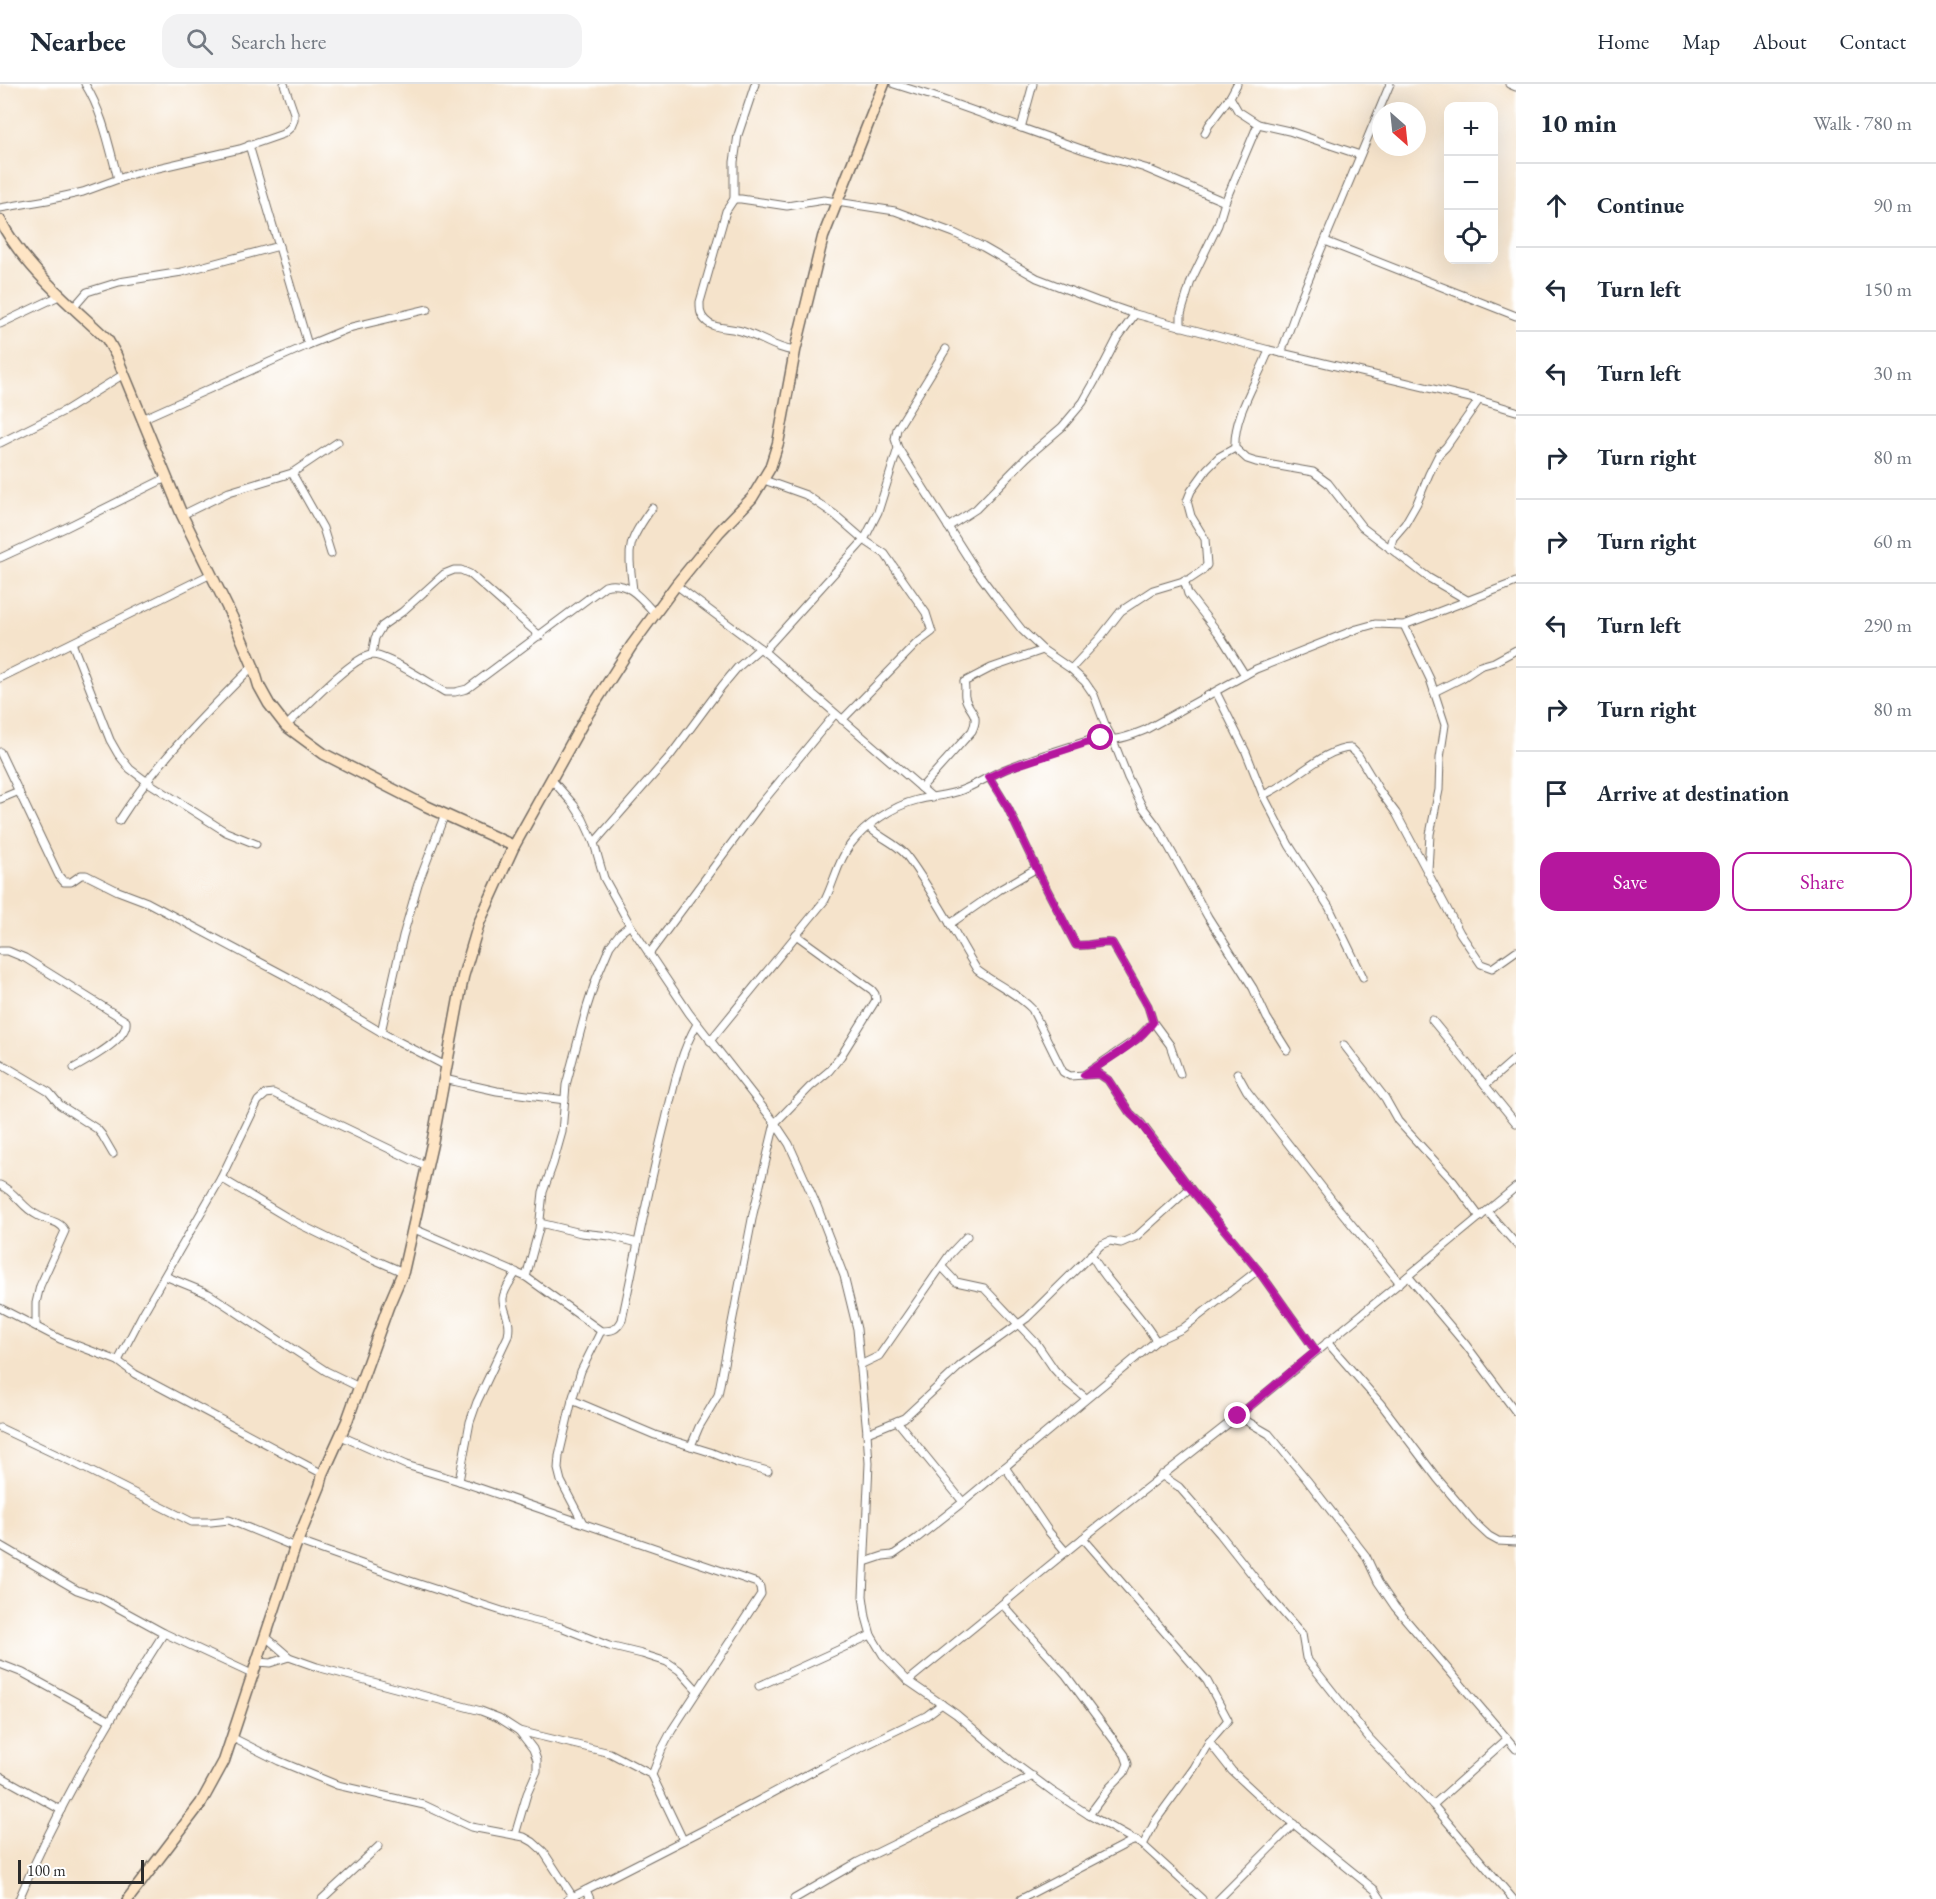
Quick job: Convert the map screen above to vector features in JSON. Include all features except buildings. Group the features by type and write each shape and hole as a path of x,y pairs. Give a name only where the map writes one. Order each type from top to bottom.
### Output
{"street":[{"path":"85,84 95,100 102,120 118,179"},
{"path":"0,208 74,194 118,179 191,162 283,134 291,127 294,120 294,113 284,84"},
{"path":"755,84 738,135 734,162 734,199 726,211 700,302 700,312 704,320 714,327 752,333 771,344 795,351"},
{"path":"128,1899 201,1803 225,1761 296,1544 323,1474 341,1436 403,1272 427,1167 463,977 479,923 513,846 586,717 632,645 676,585 719,532 752,498 764,480 778,443 795,351 824,237 836,201 884,84"},
{"path":"894,84 1084,150 1145,168 1225,202"},
{"path":"1021,128 1034,84"},
{"path":"1205,133 1237,84"},
{"path":"1281,353 1300,300 1390,84"},
{"path":"1509,84 1516,87"},
{"path":"1230,98 1238,111 1258,124 1289,131 1360,155"},
{"path":"1181,327 1181,314 1185,299 1218,225 1225,202 1258,124"},
{"path":"249,145 308,345"},
{"path":"734,199 786,206 824,200 895,211 954,232 1037,278 1096,302 1269,350 1479,400 1516,411"},
{"path":"0,220 26,259 107,339 124,374 182,515 234,621 259,686 286,726 324,754 513,846"},
{"path":"1325,241 1516,316"},
{"path":"74,307 87,292 119,282 182,272 279,246"},
{"path":"0,324 61,295"},
{"path":"142,419 352,327 428,309"},
{"path":"948,526 976,509 1027,457 1062,427 1083,402 1117,339 1136,314"},
{"path":"946,348 897,429 895,439 898,448 975,569 1022,630 1043,650 1071,669 1085,682 1094,695 1106,728 1142,806 1157,826 1287,1050"},
{"path":"1269,350 1262,371 1246,398 1234,440 1235,448 1247,459 1256,462 1313,472 1328,483 1362,527 1429,578 1467,600"},
{"path":"0,443 66,410 124,374"},
{"path":"1390,549 1393,538 1405,524 1417,503 1439,454 1479,400"},
{"path":"182,515 230,492 292,473 338,442"},
{"path":"594,843 670,756 737,668 762,649 864,540 878,512 898,448"},
{"path":"1071,669 1121,611 1153,590 1202,572 1207,565 1205,539 1191,516 1187,501 1191,491 1207,469 1219,457 1235,448"},
{"path":"894,464 908,462"},
{"path":"292,473 322,528 331,554"},
{"path":"0,558 166,478"},
{"path":"764,480 806,495 885,554 926,613 932,632 916,644 842,720"},
{"path":"633,590 630,544 635,531 652,508"},
{"path":"372,655 375,638 382,626 402,612 444,574 454,570 470,574 540,636"},
{"path":"0,678 211,574"},
{"path":"1184,580 1188,594 1220,635 1245,675"},
{"path":"710,1041 825,900 850,845 879,817 899,806 961,791 1008,768 1090,740 1101,738 1113,740 1145,730 1245,675 1357,629 1375,624 1404,625 1516,582"},
{"path":"286,726 341,674 372,655 386,658 445,692 455,692 467,688 605,586 613,584 633,590 655,614"},
{"path":"676,585 762,649 933,798"},
{"path":"1404,625 1426,670 1445,725 1440,758 1439,790 1430,834 1428,871"},
{"path":"72,643 110,740 130,769 226,832 256,844"},
{"path":"921,788 972,731 976,723 965,697 964,681 990,668 1043,650"},
{"path":"1434,692 1480,666 1494,662 1516,650"},
{"path":"119,821 146,781 214,705 253,666"},
{"path":"1216,692 1246,752 1263,795 1289,845 1329,908 1363,977"},
{"path":"649,954 760,805 836,714"},
{"path":"1263,795 1274,791 1328,755 1343,748 1351,748 1358,755 1395,813 1428,871 1437,894 1481,964 1492,968 1516,951"},
{"path":"0,752 59,876 64,882 71,882 86,874 147,903 288,977 381,1032 446,1066"},
{"path":"989,777 1008,808 1076,945 1112,943 1148,1006 1153,1022 1170,1045 1180,1074"},
{"path":"552,780 578,812 594,843 604,878 630,925 697,1024 789,1144 843,1276 857,1329 867,1433 864,1596 871,1635 883,1655 908,1682 942,1704 986,1738 1010,1761 1089,1815 1143,1845 1202,1899"},
{"path":"0,799 19,791"},
{"path":"381,1032 418,885 445,814"},
{"path":"869,827 905,854 977,970 1032,1009 1063,1072 1070,1076 1099,1074 1108,1080 1130,1113 1258,1270 1316,1351"},
{"path":"950,924 999,890 1037,868"},
{"path":"526,1277 540,1223 541,1199 554,1164 562,1132 566,1085 596,980 610,946 630,925"},
{"path":"691,1446 699,1427 718,1395 753,1214 775,1123 829,1071 876,1000 872,990 796,934"},
{"path":"0,951 8,951 25,958 126,1021 125,1029 110,1046 74,1068"},
{"path":"1432,1020 1516,1123"},
{"path":"1084,1075 1138,1038 1153,1022"},
{"path":"412,1228 526,1277 601,1331 618,1328 622,1320 652,1171 677,1073 686,1042 697,1024"},
{"path":"1344,1045 1385,1098 1398,1121 1453,1181 1480,1217"},
{"path":"1485,1085 1516,1058"},
{"path":"0,1063 49,1092 60,1105 96,1129 113,1154"},
{"path":"1237,1073 1254,1100 1400,1283"},
{"path":"444,1079 496,1091 565,1100"},
{"path":"118,1361 221,1178 258,1101 266,1094 273,1093 427,1167"},
{"path":"221,1178 293,1221 403,1272"},
{"path":"0,1185 13,1192 31,1212 60,1224 65,1231 40,1286 36,1303 36,1325"},
{"path":"908,1682 1161,1475 1238,1416 1516,1187"},
{"path":"867,1433 897,1421 918,1406 961,1365 1018,1326 1101,1245 1110,1241 1121,1243 1137,1236 1190,1188"},
{"path":"1487,1210 1516,1244"},
{"path":"540,1223 638,1243"},
{"path":"860,1365 879,1356 942,1267 967,1236"},
{"path":"1091,1254 1099,1268 1146,1324 1156,1341"},
{"path":"942,1267 956,1282 984,1288 1037,1344 1064,1380 1086,1398"},
{"path":"865,1562 892,1554 963,1502 1156,1341 1182,1329 1258,1270"},
{"path":"459,1481 470,1422 508,1336 510,1327 503,1298 516,1272"},
{"path":"165,1276 209,1294 326,1371 359,1387"},
{"path":"1408,1276 1466,1345 1516,1412"},
{"path":"0,1308 60,1339 118,1361 135,1374 323,1474"},
{"path":"583,1523 561,1481 558,1469 559,1456 581,1371 601,1331"},
{"path":"1327,1342 1381,1404 1437,1478 1475,1523 1498,1541 1516,1542"},
{"path":"572,1400 655,1435 768,1471"},
{"path":"1238,1416 1269,1434 1324,1500 1366,1556 1378,1582 1395,1607 1516,1749"},
{"path":"897,1421 963,1502"},
{"path":"0,1428 74,1462 192,1522 229,1520 517,1616 561,1627 609,1646 667,1662 679,1670 697,1690"},
{"path":"341,1436 406,1465 752,1580 760,1587 761,1594 697,1690 662,1749 652,1775"},
{"path":"1005,1467 1049,1532 1066,1552"},
{"path":"1161,1475 1179,1487 1220,1534 1302,1634 1305,1643 1305,1658 1370,1738 1432,1805 1513,1899"},
{"path":"1083,1538 1208,1680 1228,1720 1209,1742 1194,1768 1156,1820 1143,1845"},
{"path":"0,1545 78,1590 100,1598 164,1633 254,1675"},
{"path":"1002,1604 1066,1675 1125,1755 1128,1764 1124,1773 1109,1788 1089,1815"},
{"path":"19,1899 109,1720 164,1633"},
{"path":"759,1686 871,1635"},
{"path":"266,1638 289,1657 317,1667 481,1711 499,1718 519,1731 533,1749 537,1760 537,1771 527,1794 515,1835"},
{"path":"258,1662 270,1663 289,1657"},
{"path":"0,1664 23,1673 109,1720"},
{"path":"232,1738 279,1761 338,1785 424,1805 471,1827 515,1835 533,1842 543,1851 571,1898 821,1767 926,1716 942,1704"},
{"path":"519,1731 610,1753 652,1775 684,1840"},
{"path":"1432,1805 1507,1738"},
{"path":"1209,1742 1232,1771 1375,1890 1381,1899"},
{"path":"0,1776 62,1810"},
{"path":"794,1899 858,1862 1033,1776"},
{"path":"1219,1899 1294,1824"},
{"path":"1021,1899 1136,1840"},
{"path":"322,1899 379,1846"},
{"path":"586,1890 590,1899"}],"route":[{"path":"1101,738 1008,768 989,777 1008,808 1076,945 1112,943 1148,1006 1153,1022 1148,1029 1084,1075 1099,1074 1108,1080 1130,1113 1258,1270 1316,1351 1238,1416"}]}
